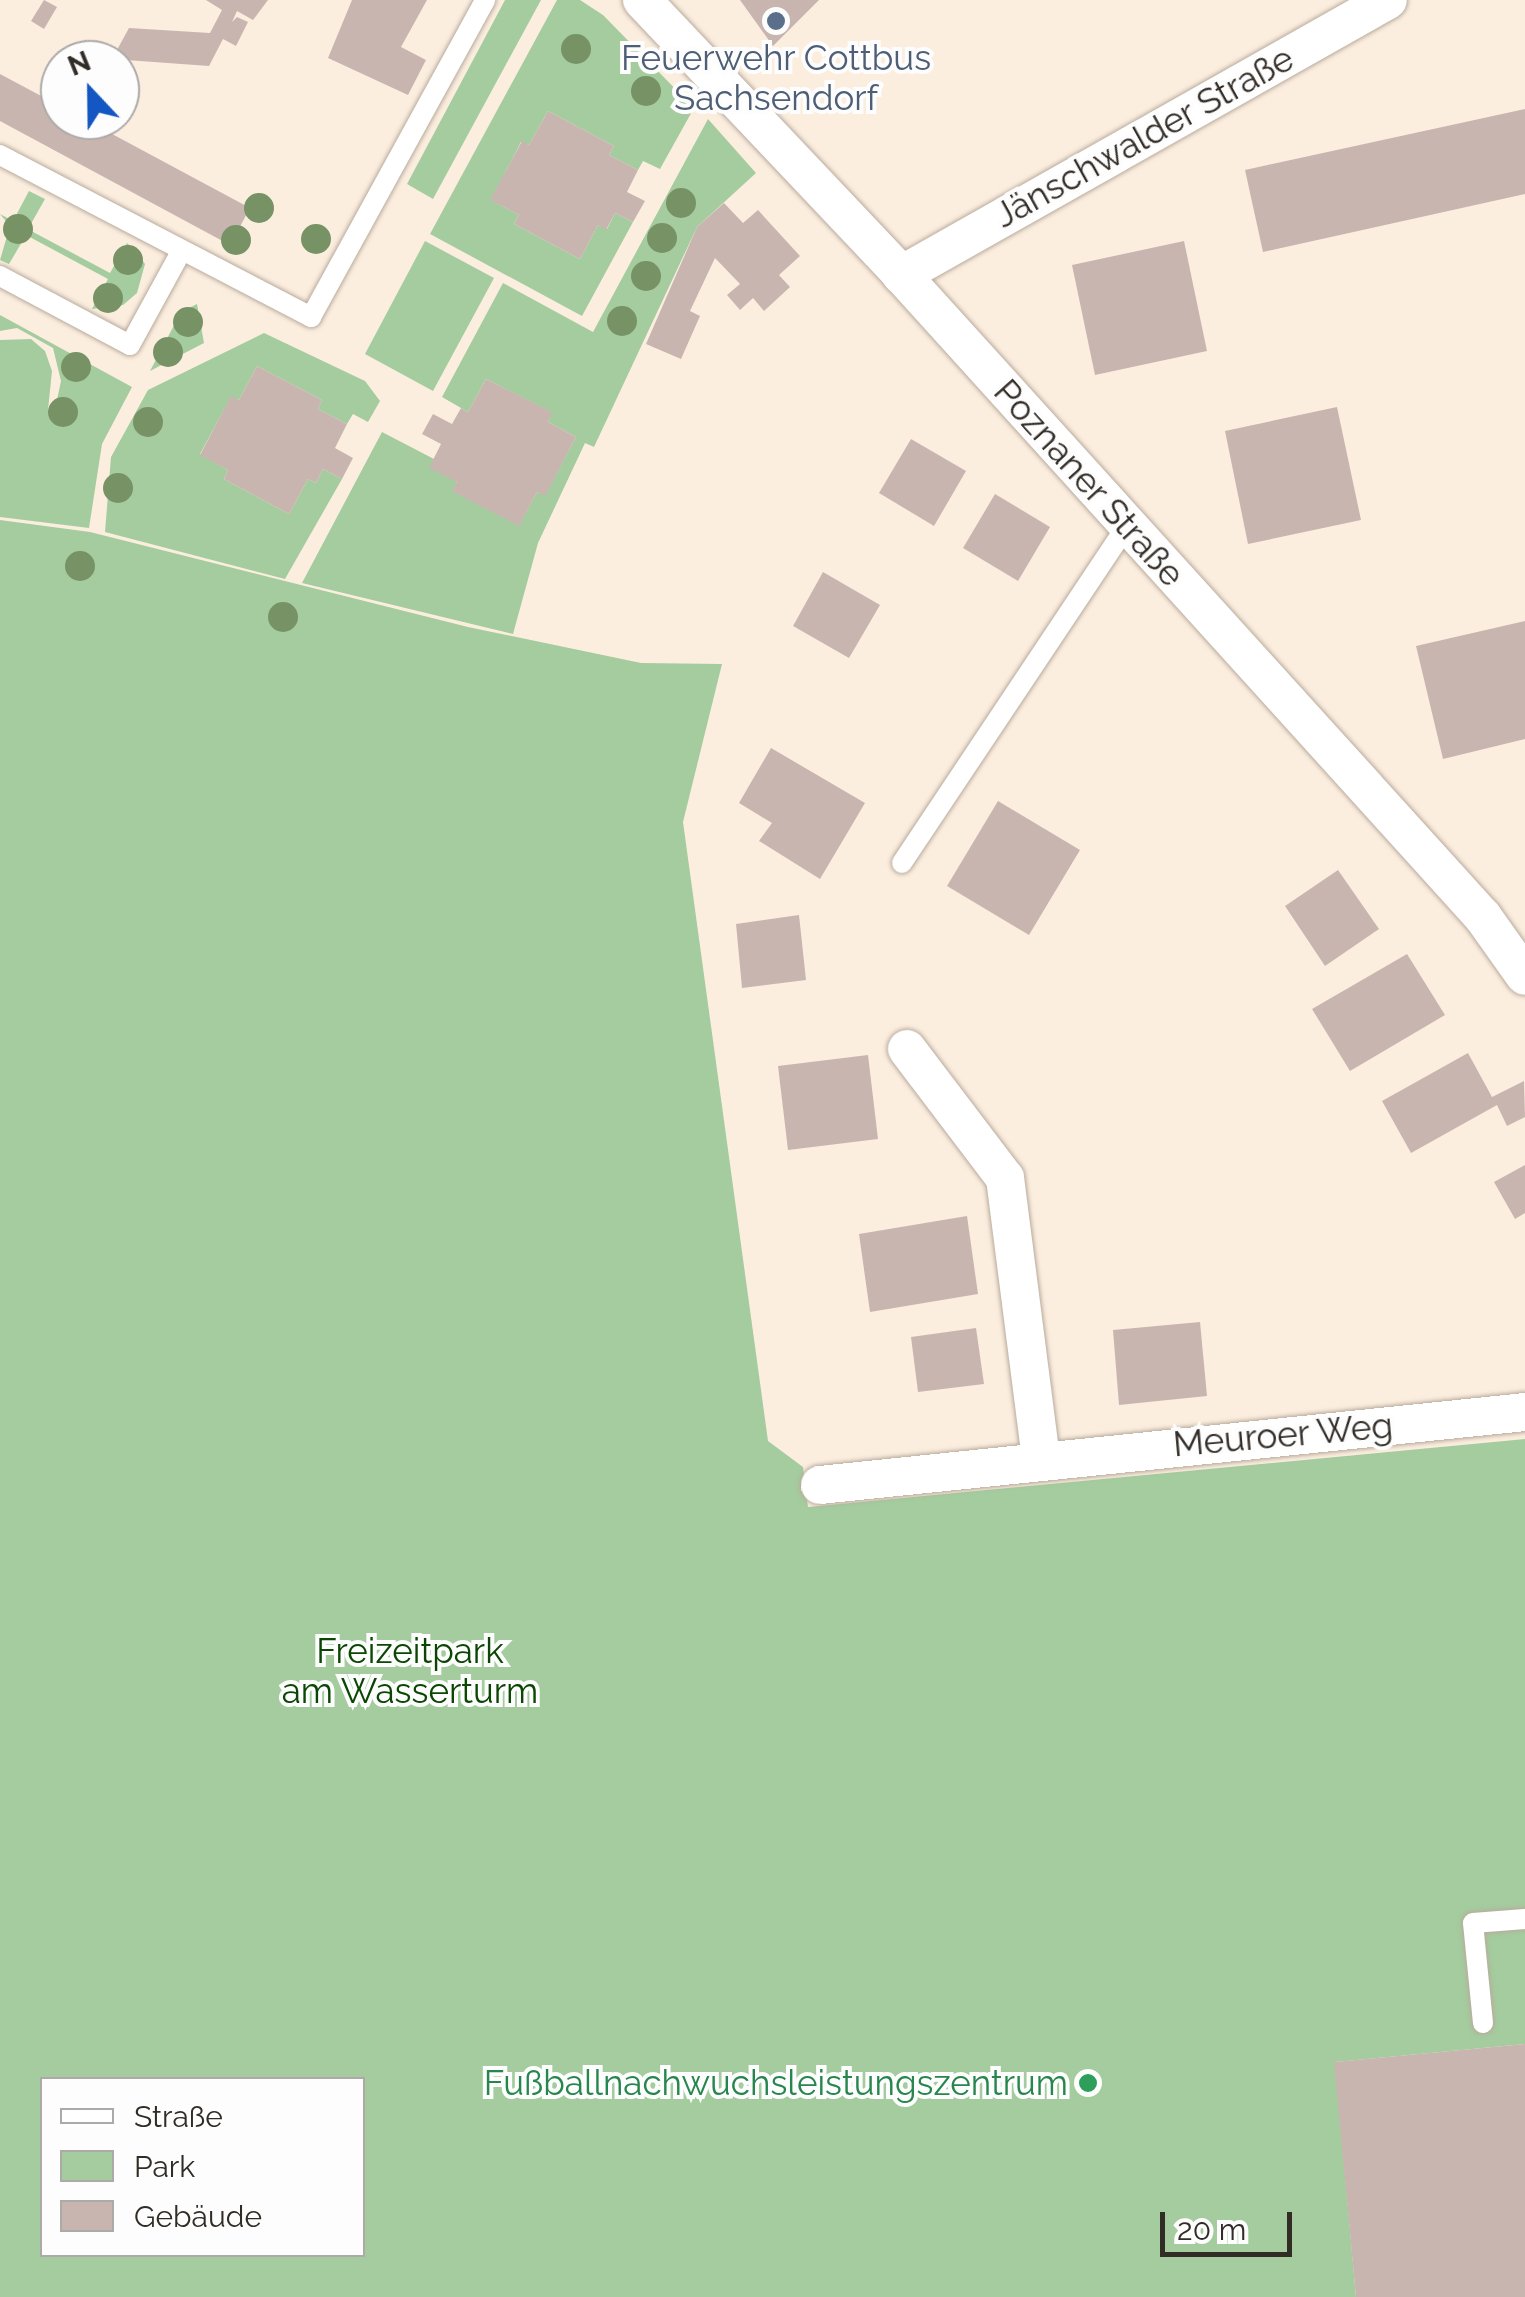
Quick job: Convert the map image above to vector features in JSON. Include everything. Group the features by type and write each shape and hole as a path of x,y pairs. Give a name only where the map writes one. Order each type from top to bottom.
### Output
{"street":[{"name":"Poznaner Straße","path":"642,0 901,274 1483,917 1525,976"},
{"name":"Jänschwalder Straße","path":"901,274 1388,0"},
{"path":"907,1049 1005,1178 1041,1458"},
{"name":"Meuroer Weg","path":"820,1485 1041,1458 1525,1412"}],"lane":[{"path":"0,155 311,317 485,0"},
{"path":"0,276 130,345 181,252"},
{"path":"902,863 1127,525"},
{"path":"1483,2023 1473,1923 1525,1919"}],"green space":[{"path":"505,0 541,0 433,199 407,184"},
{"path":"557,0 580,0 603,15 694,108 660,169 643,161 638,170 609,155 614,146 548,111 529,145 521,142 491,200 519,215 514,224 580,259 598,225 607,229 615,213 633,222 582,316 430,234"},
{"path":"708,119 756,173 697,227 594,447 585,443 538,543 513,634 302,583 382,432 434,459 457,482 453,491 519,525 537,492 545,495 576,437 548,422 551,412 486,379 468,412 442,397 503,283 593,332"},
{"path":"29,191 45,199 28,229 35,233 110,273 127,243 136,251 145,264 137,293 123,305 92,309 108,279 26,235 9,264 0,260 10,226 0,214 13,221"},
{"path":"425,241 494,278 433,391 365,354"},
{"path":"197,304 204,343 150,371 181,312"},
{"path":"0,315 132,387 102,444 89,528 0,517 0,340 31,339 45,351 52,371 48,410 54,414 61,381 53,348 17,328 0,331"},
{"path":"264,333 365,381 380,401 368,422 353,414 347,424 318,409 322,400 257,366 239,400 231,397 200,454 228,470 224,479 289,514 308,479 316,483 323,469 342,479 285,579 105,532 111,457 148,390"},
{"name":"Freizeitpark am Wasserturm","path":"0,520 90,532 468,627 641,663 722,664 683,822 768,1441 803,1467 808,1507 1525,1439 1525,2044 1335,2062 1356,2297 0,2297"}],"building":[{"path":"44,0 57,7 44,29 31,21"},
{"path":"206,0 268,0 253,20 237,11 232,22 237,17 248,22 236,46 223,39 209,66 140,61 140,40 122,40 129,28 210,33 222,10"},
{"path":"352,0 427,0 401,47 426,60 408,95 328,58"},
{"name":"Feuerwehr Cottbus Sachsendorf","path":"740,0 819,0 773,46"},
{"path":"0,74 40,95 40,140 123,140 250,208 230,245 0,121"},
{"path":"1525,109 1525,194 1263,252 1245,170"},
{"path":"548,111 614,146 609,155 638,170 627,192 645,201 633,222 615,213 606,230 598,225 580,259 514,224 519,215 490,200 522,141 529,145"},
{"path":"724,203 743,223 758,210 800,256 779,275 790,287 764,311 753,298 740,310 727,295 740,284 715,258 690,311 700,316 681,359 646,344 697,227"},
{"path":"1184,241 1207,351 1095,375 1072,265"},
{"path":"257,366 322,400 318,409 347,424 335,448 353,458 342,479 323,469 316,483 308,479 289,514 224,479 228,470 200,455 231,396 239,400"},
{"path":"486,379 552,412 548,422 576,437 545,496 537,492 519,526 452,491 457,482 429,468 441,444 422,434 433,414 452,424 461,408 468,412"},
{"path":"1337,407 1361,520 1248,544 1225,431"},
{"path":"911,439 966,471 934,526 879,493"},
{"path":"995,494 1050,527 1018,581 963,548"},
{"path":"823,572 880,605 849,658 793,626"},
{"path":"1525,621 1525,739 1443,759 1416,646"},
{"path":"771,748 865,803 820,879 759,841 772,823 739,803"},
{"path":"998,801 1080,850 1029,935 947,886"},
{"path":"1338,870 1379,929 1325,966 1285,906"},
{"path":"799,915 806,980 742,988 736,924"},
{"path":"1407,954 1445,1015 1350,1071 1312,1009"},
{"path":"1468,1053 1492,1097 1524,1081 1525,1117 1507,1126 1497,1105 1411,1153 1382,1101"},
{"path":"868,1055 878,1139 788,1150 778,1066"},
{"path":"1525,1165 1525,1213 1515,1219 1494,1182"},
{"path":"967,1216 978,1294 870,1312 859,1234"},
{"path":"1200,1322 1207,1396 1119,1405 1113,1330"},
{"path":"976,1328 984,1384 918,1392 911,1337"},
{"path":"1525,2044 1525,2297 1356,2297 1334,2062"}],"place":[{"name":"Feuerwehr Cottbus Sachsendorf","path":"776,21"},
{"name":"Fußballnachwuchsleistungszentrum","path":"1088,2083"}]}
